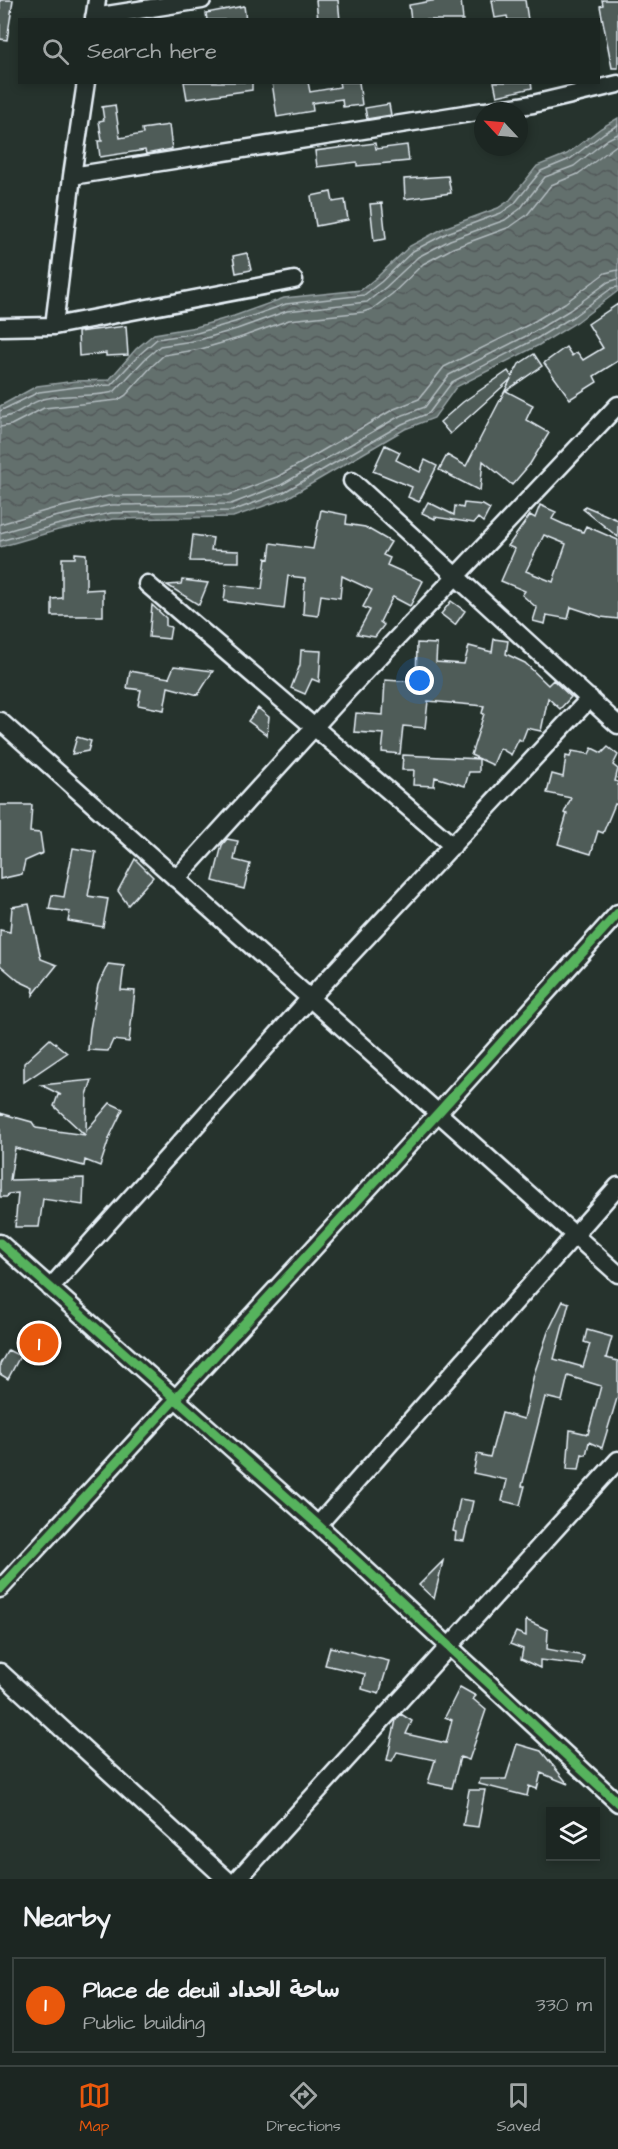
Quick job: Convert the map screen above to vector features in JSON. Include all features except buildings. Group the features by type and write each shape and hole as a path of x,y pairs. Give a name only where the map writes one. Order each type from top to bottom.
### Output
{"street":[{"path":"97,0 94,18 202,0"},
{"path":"54,326 86,84"},
{"path":"528,105 618,84"},
{"path":"72,176 474,113"},
{"path":"0,327 54,326 294,280"},
{"path":"176,879 455,575 618,405"},
{"path":"352,481 618,725"},
{"path":"147,584 453,846"},
{"path":"50,1288 310,998 590,698"},
{"path":"0,721 618,1274"},
{"path":"0,1590 177,1400 618,913"},
{"path":"318,1525 618,1186"},
{"path":"0,1243 318,1525 618,1803"},
{"path":"238,1879 618,1460"},
{"path":"0,1672 226,1879"}],"water":[{"path":"618,118 618,291 577,322 539,345 456,387 434,418 405,429 287,498 233,517 113,519 58,530 0,547 0,406 37,386 109,380 136,349 154,334 196,327 284,298 361,290 410,246 444,228 498,208 510,200 537,166 567,154"}],"cycle path":[{"path":"0,1589 439,1112 618,913"},
{"path":"0,1243 318,1525 618,1803"}],"place":[{"name":"Place de deuil ساحة الحداد","path":"39,1343"}]}
